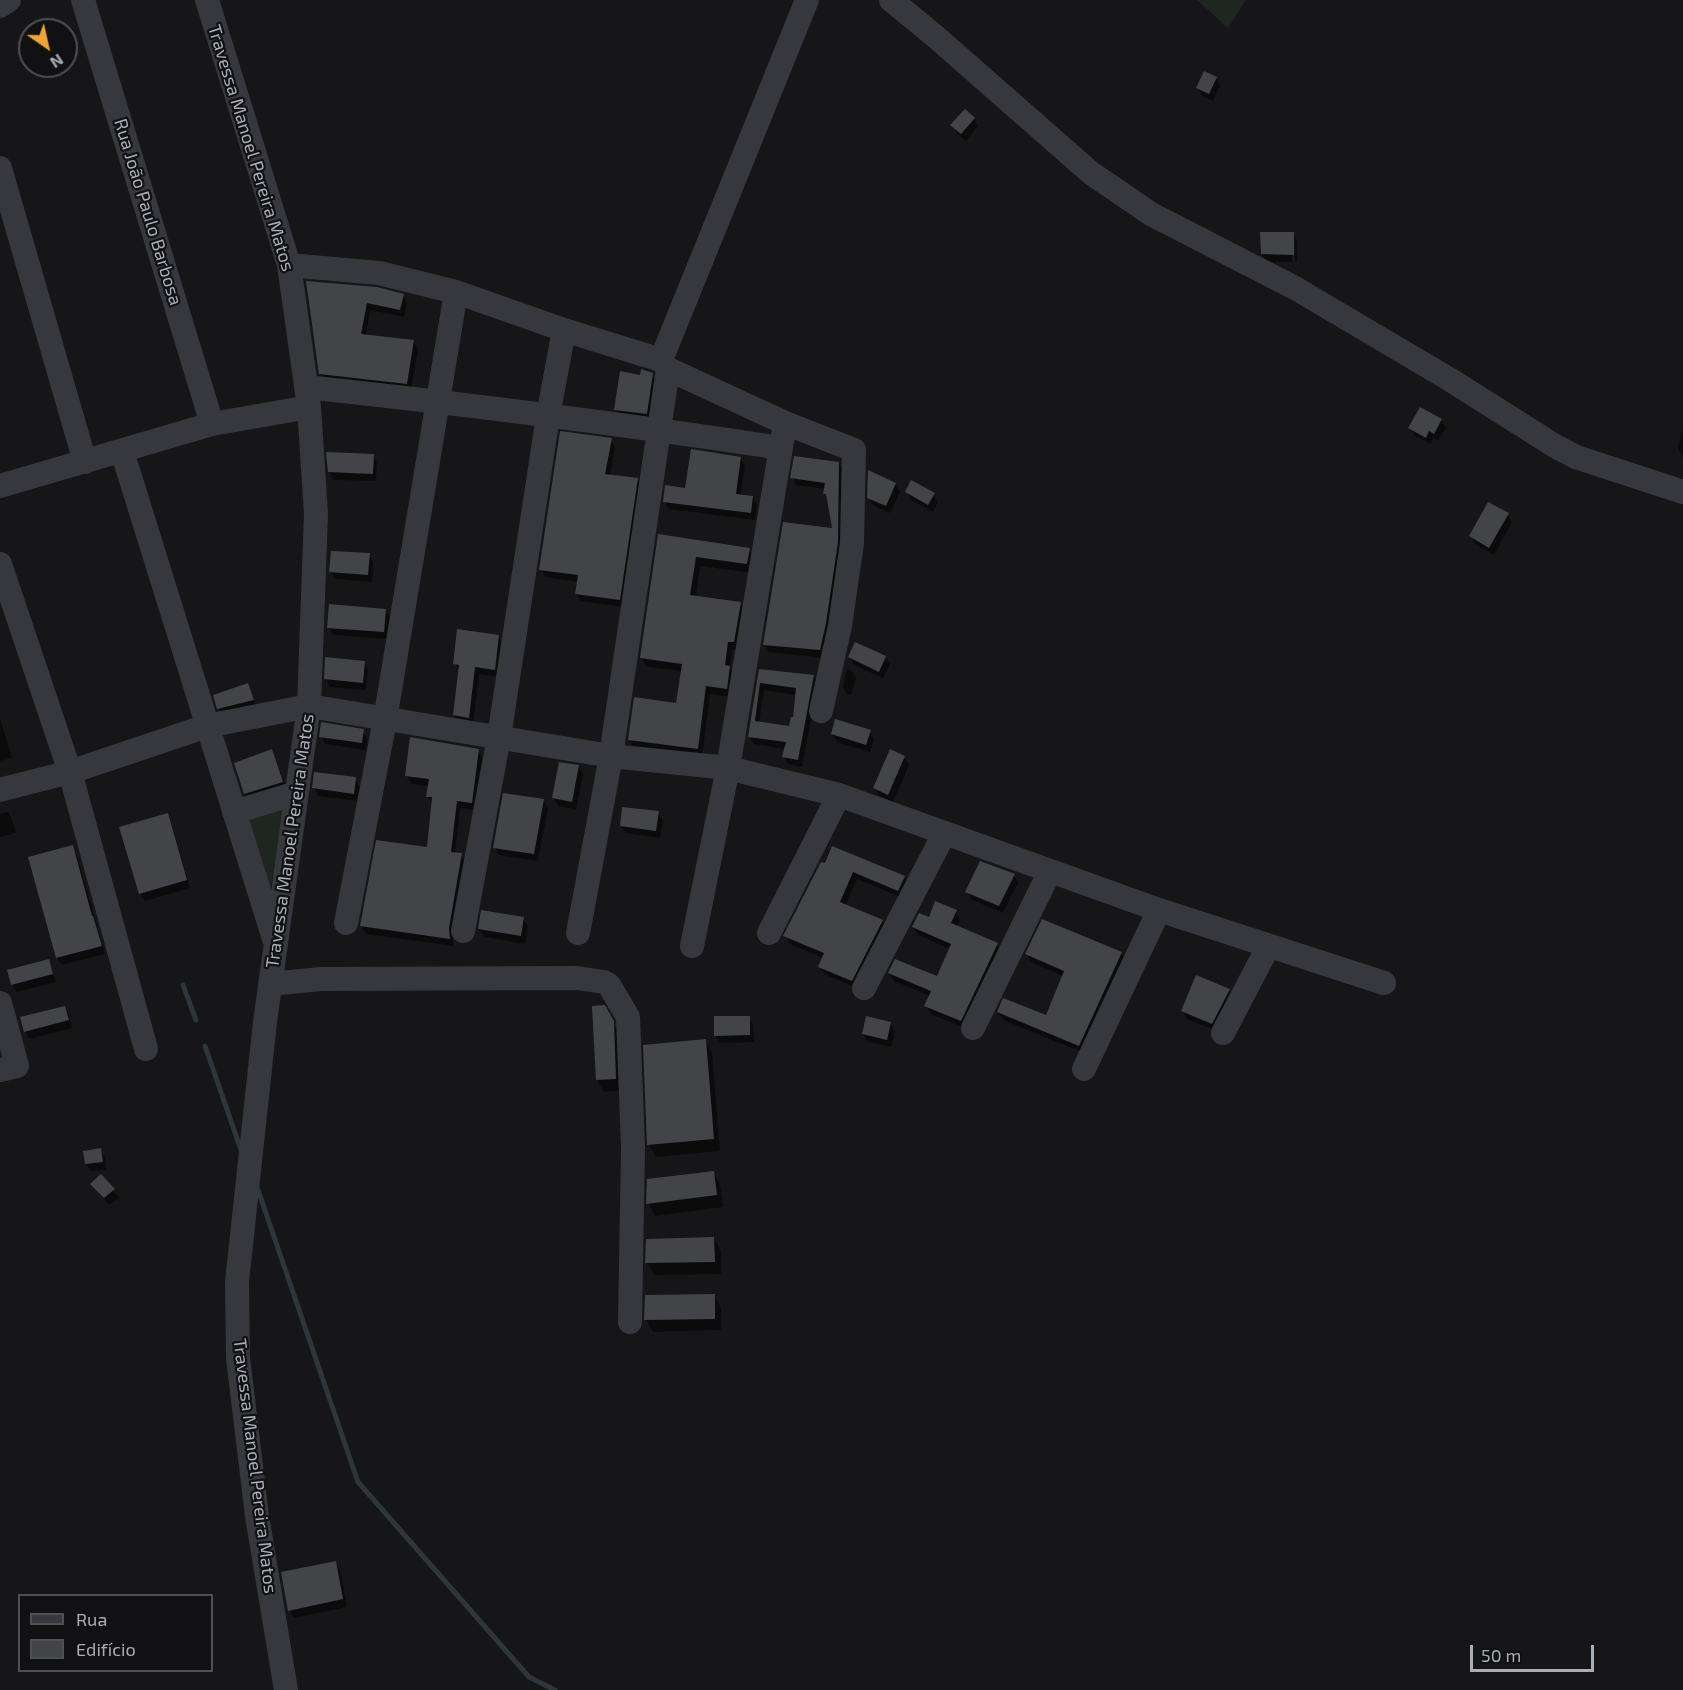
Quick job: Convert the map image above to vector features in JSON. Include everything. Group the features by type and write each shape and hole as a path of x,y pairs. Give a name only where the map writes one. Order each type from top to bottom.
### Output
{"street":[{"path":"0,6 9,0"},
{"name":"Rua João Paulo Barbosa","path":"83,0 212,424"},
{"name":"Travessa Manoel Pereira Matos","path":"207,0 289,265 307,397 316,513 309,706 270,984 237,1282 238,1347 257,1516 286,1690"},
{"path":"578,933 611,756 659,429 664,364 807,0"},
{"path":"891,0 1091,173 1151,214 1296,288 1576,457 1683,492"},
{"path":"0,168 85,462"},
{"path":"289,265 379,273 456,292 664,364 785,423 854,450 852,543 840,626 821,711"},
{"path":"346,923 385,720 456,292"},
{"path":"463,931 499,737 548,417 564,330"},
{"path":"0,486 307,397 437,401 548,417 659,429 781,448"},
{"path":"692,946 728,768 785,423"},
{"path":"122,451 276,946"},
{"path":"0,564 70,772 146,1049"},
{"path":"0,790 70,772 207,726 309,706 611,756 728,768 839,795 1159,910 1384,983"},
{"path":"234,812 297,794"},
{"path":"769,933 839,795"},
{"path":"864,988 944,834"},
{"path":"974,1028 1050,871"},
{"path":"1084,1070 1159,910"},
{"path":"1223,1034 1268,947"},
{"path":"270,984 321,979 577,978 604,982 609,986 628,1017 633,1148 630,1322"},
{"path":"0,1003 17,1066 0,1070"}],"shaded area":[{"path":"1197,0 1246,0 1228,28"},
{"path":"285,808 270,891 246,820"}],"building":[{"path":"1204,71 1217,77 1209,94 1196,88"},
{"path":"965,109 975,118 961,134 950,125"},
{"path":"1260,232 1294,232 1294,255 1261,254"},
{"path":"306,281 377,287 404,294 400,310 367,303 361,334 414,340 407,384 319,374"},
{"path":"641,369 653,373 647,414 614,410 620,371 640,375"},
{"path":"1420,407 1442,419 1434,434 1429,431 1426,438 1408,428"},
{"path":"560,431 612,438 605,474 638,478 620,600 575,594 578,575 539,570"},
{"path":"691,449 741,457 736,494 753,496 751,513 663,502 665,485 685,488"},
{"path":"326,452 374,454 373,474 328,472"},
{"path":"794,456 839,462 838,542 820,650 763,645 783,522 832,528 826,494 823,494 825,483 790,478"},
{"path":"868,470 896,483 886,506 867,498"},
{"path":"911,480 935,493 928,505 905,492"},
{"path":"1488,502 1509,513 1489,548 1469,536"},
{"path":"658,534 750,548 747,564 696,557 690,595 741,602 734,642 728,642 725,665 730,666 727,689 706,686 698,749 628,740 634,697 676,703 682,664 640,658"},
{"path":"331,551 370,553 368,575 329,572"},
{"path":"329,604 386,609 384,632 327,628"},
{"path":"457,629 499,635 495,670 475,667 469,718 453,715 459,665 453,664"},
{"path":"855,642 886,656 879,672 848,657"},
{"path":"325,657 365,661 363,683 324,679"},
{"path":"759,669 814,675 798,760 782,757 786,742 748,737","holes":["760,683 796,688 793,717 791,717 789,726 755,721"]},
{"path":"248,683 254,700 217,709 213,695"},
{"path":"835,719 871,730 866,745 831,734"},
{"path":"321,722 364,729 362,743 319,737"},
{"path":"410,737 479,749 472,803 457,801 451,852 462,853 449,928 450,939 360,926 376,840 427,847 432,797 426,797 429,779 405,776"},
{"path":"272,749 283,782 244,794 234,763"},
{"path":"890,749 905,756 888,795 873,788"},
{"path":"559,762 579,765 572,802 552,798"},
{"path":"314,772 356,777 354,794 312,788"},
{"path":"503,793 544,799 534,854 493,848"},
{"path":"622,807 659,811 656,831 620,826"},
{"path":"168,813 187,880 139,894 119,827"},
{"path":"73,845 102,946 56,958 28,857"},
{"path":"832,846 905,876 898,891 853,872 840,902 883,920 852,981 818,967 824,953 783,936 821,862 825,863"},
{"path":"980,861 1015,874 999,906 965,892"},
{"path":"935,901 957,910 951,923 998,943 961,1021 924,1006 931,991 888,973 895,959 937,976 951,944 912,927 919,913 929,917"},
{"path":"481,910 524,917 521,936 478,929"},
{"path":"1042,919 1122,952 1079,1046 997,1012 1003,998 1046,1015 1064,971 1025,954"},
{"path":"49,959 53,974 11,985 7,970"},
{"path":"1196,975 1230,989 1212,1024 1181,1011"},
{"path":"605,1005 614,1021 616,1079 596,1080 592,1006"},
{"path":"65,1006 69,1020 24,1032 20,1017"},
{"path":"714,1016 750,1016 750,1035 714,1036"},
{"path":"866,1016 891,1022 887,1040 862,1034"},
{"path":"706,1039 714,1139 647,1145 643,1045"},
{"path":"101,1148 103,1162 85,1164 83,1151"},
{"path":"714,1171 717,1195 646,1204 647,1179"},
{"path":"101,1174 115,1189 104,1198 90,1184"},
{"path":"714,1237 715,1262 645,1263 646,1239"},
{"path":"715,1294 715,1319 644,1320 645,1295"},
{"path":"336,1561 343,1599 288,1611 281,1572"}],"waterway":[{"path":"183,985 196,1020"},
{"path":"205,1046 241,1150"},
{"path":"257,1187 358,1482 529,1677 555,1690"}]}
